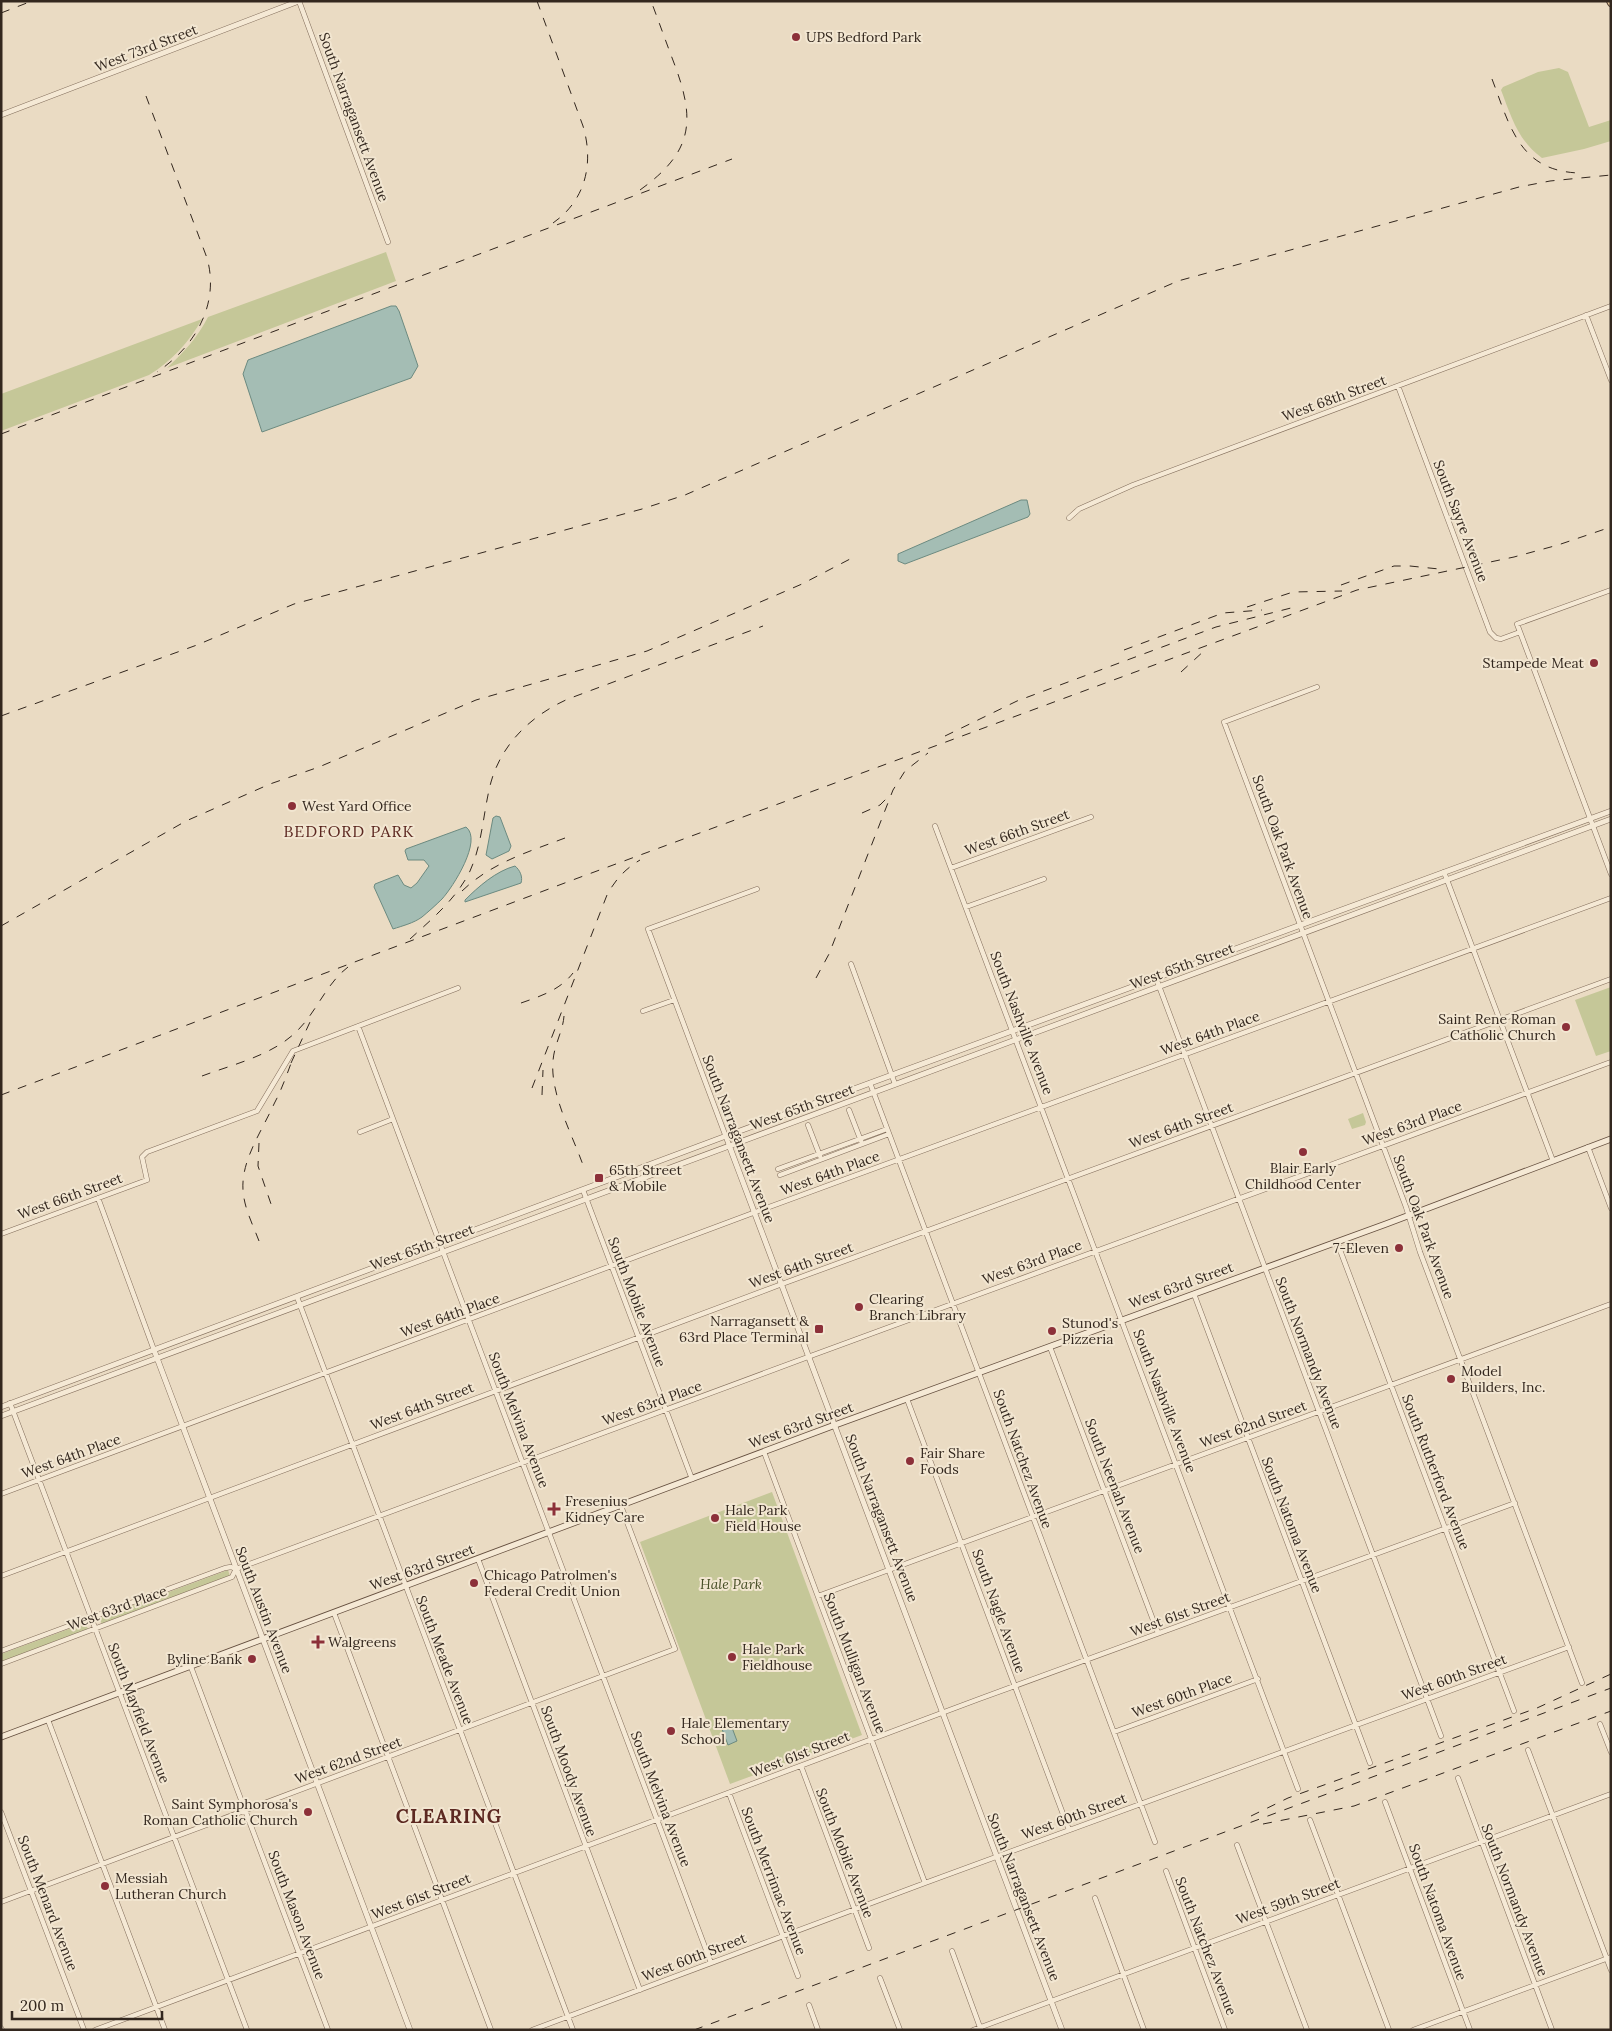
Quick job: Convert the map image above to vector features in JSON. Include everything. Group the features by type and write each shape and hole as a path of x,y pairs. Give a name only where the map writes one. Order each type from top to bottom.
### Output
{"main road":[{"name":"West 63rd Street","path":"1,1737 835,1425 1408,1216 1611,1139"}],"street":[{"name":"West 73rd Street","path":"1,115 299,1"},
{"name":"South Narragansett Avenue","path":"299,1 388,242"},
{"name":"West 68th Street","path":"1069,518 1079,509 1133,485 1611,306"},
{"path":"1586,315 1611,380"},
{"name":"South Sayre Avenue","path":"1398,386 1490,632 1496,638 1502,639 1520,632"},
{"path":"1611,590 1518,624 1611,874"},
{"name":"South Oak Park Avenue","path":"1317,687 1224,722 1582,1683"},
{"name":"West 65th Street","path":"1,1407 726,1136 1611,811"},
{"name":"West 66th Street","path":"951,868 1091,817"},
{"name":"West 65th Street","path":"1,1416 1611,819"},
{"name":"South Nashville Avenue","path":"935,826 1298,1789"},
{"path":"1444,872 1554,1161"},
{"path":"966,907 1044,879"},
{"name":"South Narragansett Avenue","path":"757,888 648,930 1062,2030"},
{"name":"West 64th Place","path":"1,1494 1041,1107 1611,898"},
{"path":"851,964 895,1084"},
{"name":"South Normandy Avenue","path":"1156,978 1441,1736"},
{"name":"West 64th Street","path":"1,1576 638,1337 1611,979"},
{"path":"358,1026 458,988"},
{"path":"643,1011 674,1000"},
{"name":"West 66th Street","path":"1,1234 147,1180 142,1158 148,1152 257,1111 293,1051 358,1026"},
{"name":"South Melvina Avenue","path":"358,1026 711,1963"},
{"name":"West 63rd Place","path":"1,1651 228,1567 236,1569 809,1356 1611,1062"},
{"name":"South Natchez Avenue","path":"870,1083 1155,1842"},
{"path":"849,1110 861,1142"},
{"path":"360,1132 393,1119"},
{"path":"808,1126 820,1157"},
{"path":"779,1172 888,1132"},
{"path":"1588,1147 1611,1208"},
{"name":"South Mobile Avenue","path":"583,1190 692,1479"},
{"name":"South Austin Avenue","path":"98,1198 156,1358 410,2030"},
{"name":"South Rutherford Avenue","path":"1337,1242 1514,1710"},
{"name":"South Natoma Avenue","path":"1194,1294 1370,1763"},
{"name":"South Meade Avenue","path":"297,1297 573,2030"},
{"name":"West 62nd Street","path":"818,1596 1611,1304"},
{"path":"258,1312 260,1319"},
{"name":"South Neenah Avenue","path":"1050,1347 1158,1633"},
{"name":"South Nagle Avenue","path":"907,1399 1069,1830"},
{"name":"South Mayfield Avenue","path":"10,1403 247,2030"},
{"name":"South Mulligan Avenue","path":"764,1452 925,1883"},
{"name":"West 61st Street","path":"95,2030 1015,1686 1514,1503"},
{"name":"West 62nd Street","path":"1,1902 675,1649 621,1506"},
{"name":"South Moody Avenue","path":"478,1559 640,1990"},
{"name":"West 63rd Place","path":"1,1664 232,1577 236,1569"},
{"path":"334,1613 491,2030"},
{"name":"West 60th Street","path":"532,2030 1140,1803 1569,1647"},
{"name":"South Mason Avenue","path":"191,1667 328,2030"},
{"name":"West 60th Place","path":"1114,1732 1258,1679"},
{"path":"48,1720 164,2030"},
{"path":"1600,1724 1611,1752"},
{"path":"1528,1750 1609,1958 1611,1970"},
{"name":"South Mobile Avenue","path":"801,1766 869,1948"},
{"name":"South Normandy Avenue","path":"1458,1778 1552,2030"},
{"name":"South Merrimac Avenue","path":"729,1793 798,1976"},
{"name":"West 59th Street","path":"972,2030 1611,1794"},
{"name":"South Natoma Avenue","path":"1385,1802 1470,2030"},
{"name":"South Menard Avenue","path":"1,1812 84,2030"},
{"path":"1310,1820 1389,2030"},
{"path":"1238,1845 1307,2030"},
{"name":"South Natchez Avenue","path":"1166,1871 1226,2030"},
{"path":"1095,1898 1144,2030"},
{"path":"952,1951 981,2028"},
{"path":"1413,2030 1609,1958"},
{"path":"880,1978 900,2030"},
{"path":"809,2005 818,2030"}],"green space":[{"path":"1559,68 1568,72 1589,127 1611,120 1611,141 1542,158 1521,136 1501,90 1503,87 1538,72"},
{"path":"386,252 396,281 167,368 190,344 208,317"},
{"path":"202,319 192,335 179,350 165,364 149,375 1,431 1,394"},
{"path":"1611,987 1611,1051 1596,1056 1575,1000"},
{"path":"1363,1113 1365,1125 1352,1129 1348,1119"},
{"name":"Hale Park","path":"772,1492 862,1735 730,1784 640,1542"},
{"path":"228,1570 230,1576 102,1624 99,1618"},
{"path":"85,1623 88,1629 1,1662 1,1654"}],"water":[{"path":"391,306 396,306 399,311 418,366 411,378 262,432 243,374 248,360"},
{"path":"1021,500 1027,500 1030,514 1028,517 905,564 898,561 898,554"},
{"path":"496,816 500,817 511,846 509,851 492,859 486,855 493,818"},
{"path":"466,827 470,833 469,852 459,874 447,893 422,917 412,923 393,929 374,887 375,884 398,875 404,885 411,888 429,866 424,860 408,860 406,849"},
{"path":"515,866 521,874 521,883 465,902 470,895 488,880"},
{"path":"731,1725 737,1741 728,1745 722,1729"}],"railway":[{"path":"1,13 32,1"},
{"path":"537,1 583,126 588,154 587,167 580,192 564,214 553,223"},
{"path":"640,190 658,176 671,162 680,148 685,134 687,119 681,84 651,1"},
{"path":"1492,79 1512,129 1530,155 1543,164 1559,170 1579,173"},
{"path":"146,96 207,258 210,275 210,292 207,308 201,323 183,350 157,372"},
{"path":"1,434 732,159"},
{"path":"1,716 197,645 294,604 642,509 685,495 1178,281 1519,187 1550,181 1611,175"},
{"path":"1,1095 578,878 1357,590 1514,557 1558,545 1611,527"},
{"path":"1,926 186,821 270,784 319,767 476,700 647,651 802,584 852,558"},
{"path":"1341,585 1394,566 1439,569"},
{"path":"1247,607 1293,592 1342,591"},
{"path":"945,736 1017,701 1216,627 1291,608"},
{"path":"1124,650 1223,613 1262,610"},
{"path":"410,939 443,908 465,881 478,849 488,793 496,768 511,743 531,722 542,713 568,699 763,626"},
{"path":"1181,672 1205,650"},
{"path":"816,978 829,954 893,790 905,771 928,753"},
{"path":"862,813 880,805 889,796"},
{"path":"462,891 473,881 510,859 565,838"},
{"path":"532,1088 607,895 621,875 640,860"},
{"path":"202,1076 253,1058 288,1039 305,1023 334,981 348,967"},
{"path":"521,1003 556,988 573,973"},
{"path":"564,1016 554,1055 553,1074 558,1100 583,1165"},
{"path":"291,1063 310,1022"},
{"path":"259,1241 245,1203 243,1190 245,1168 293,1058"},
{"path":"542,1095 543,1070"},
{"path":"259,1143 258,1166 271,1204"},
{"path":"1251,1816 1288,1798 1537,1708 1611,1674"},
{"path":"694,2030 1611,1688"},
{"path":"1263,1824 1354,1806 1611,1711"}],"place":[{"name":"UPS Bedford Park","path":"796,37"},
{"name":"Stampede Meat","path":"1594,663"},
{"name":"West Yard Office","path":"292,806"},
{"name":"Saint Rene Roman Catholic Church","path":"1566,1027"},
{"name":"Blair Early Childhood Center","path":"1303,1152"},
{"name":"65th Street & Mobile","path":"599,1178"},
{"name":"7-Eleven","path":"1399,1248"},
{"name":"Clearing Branch Library","path":"859,1307"},
{"name":"Narragansett & 63rd Place Terminal","path":"819,1329"},
{"name":"Stunod's Pizzeria","path":"1052,1331"},
{"name":"Model Builders, Inc.","path":"1451,1379"},
{"name":"Fair Share Foods","path":"910,1461"},
{"name":"Fresenius Kidney Care","path":"554,1509"},
{"name":"Hale Park Field House","path":"715,1518"},
{"name":"Chicago Patrolmen's Federal Credit Union","path":"474,1583"},
{"name":"Walgreens","path":"318,1642"},
{"name":"Hale Park Fieldhouse","path":"732,1657"},
{"name":"Byline Bank","path":"252,1659"},
{"name":"Hale Elementary School","path":"671,1731"},
{"name":"Saint Symphorosa's Roman Catholic Church","path":"308,1812"},
{"name":"Messiah Lutheran Church","path":"105,1886"}],"district":[{"name":"BEDFORD PARK","path":"349,831"},
{"name":"CLEARING","path":"449,1816"}]}
